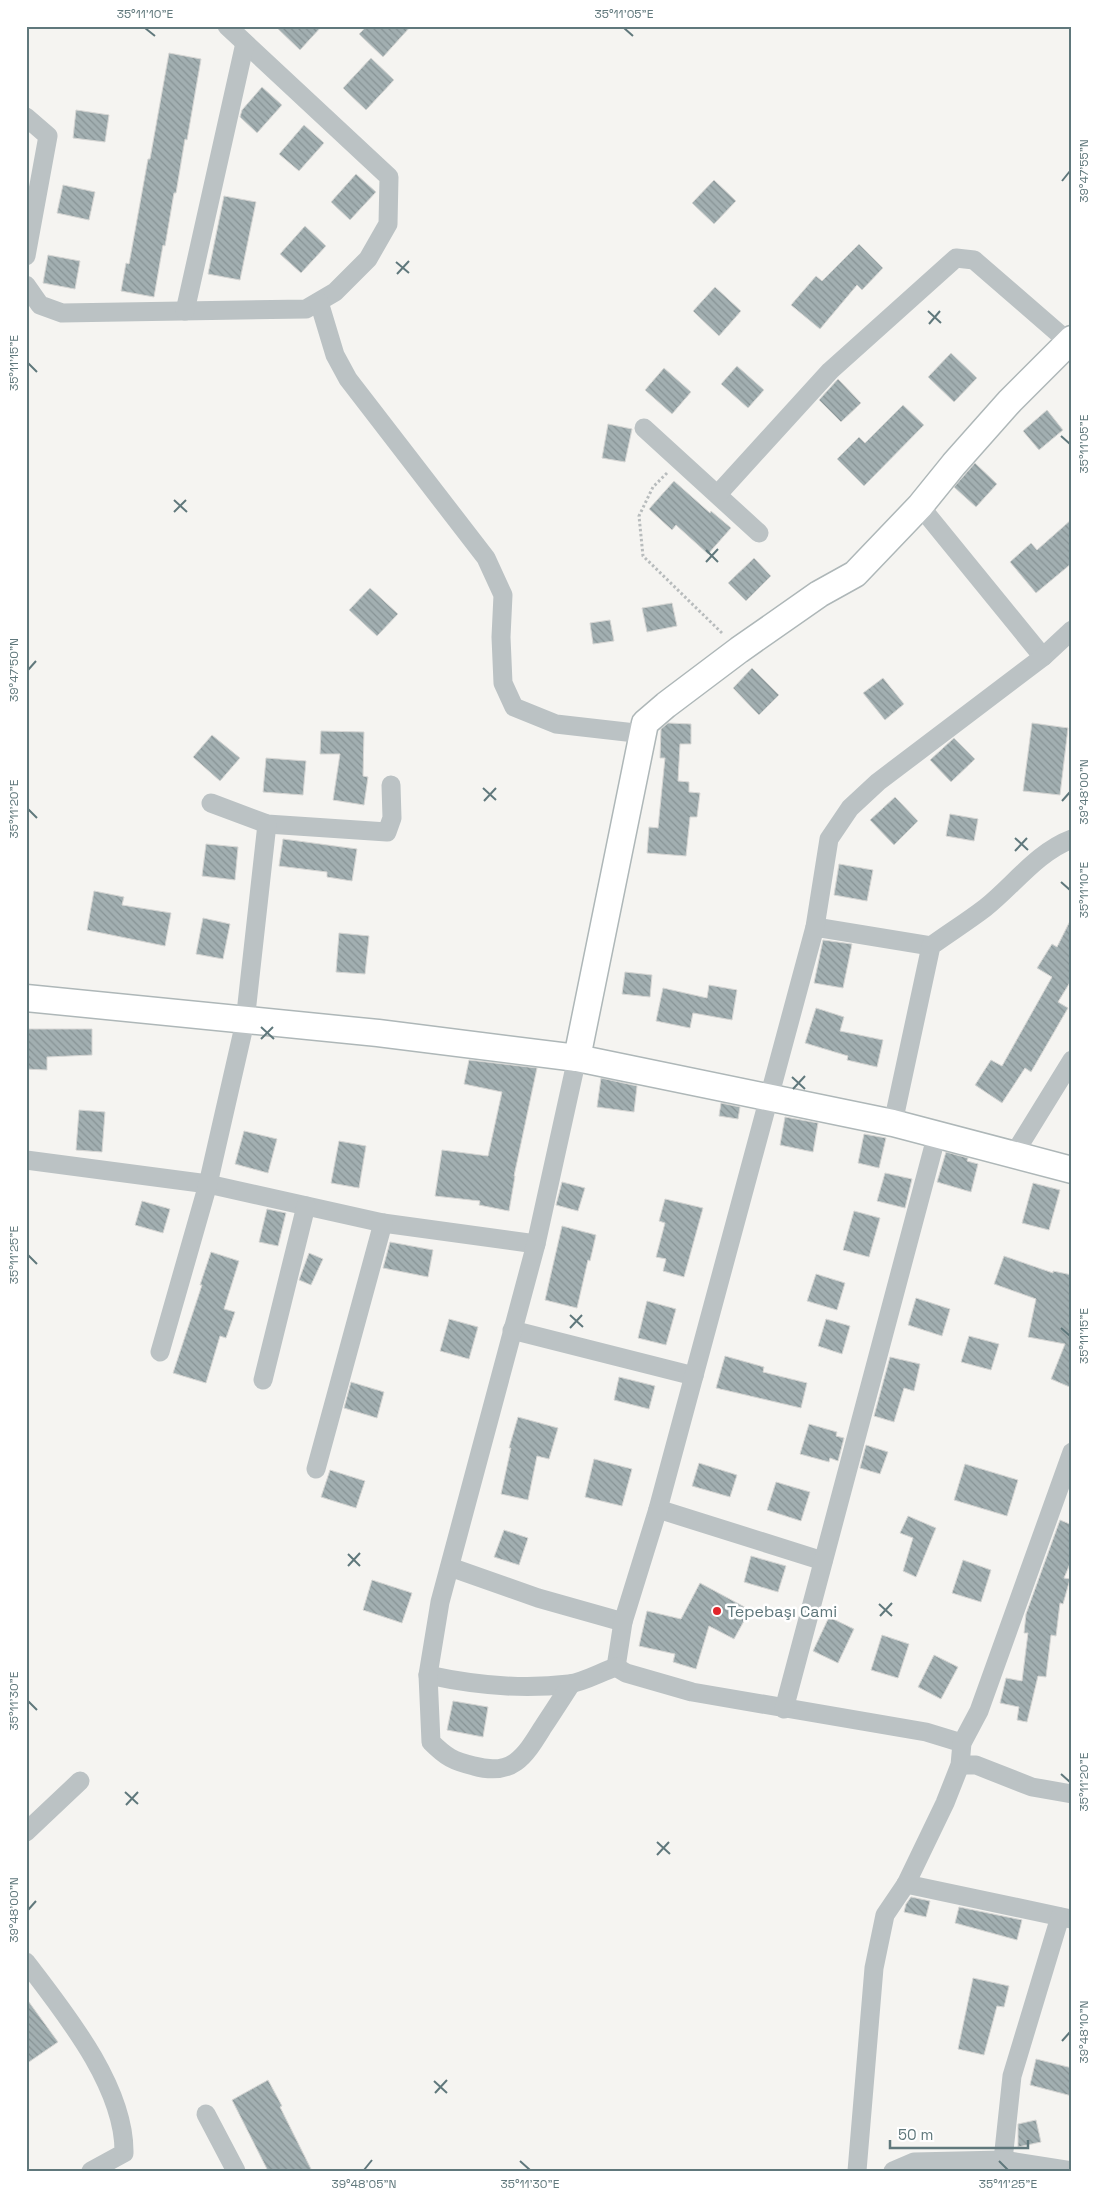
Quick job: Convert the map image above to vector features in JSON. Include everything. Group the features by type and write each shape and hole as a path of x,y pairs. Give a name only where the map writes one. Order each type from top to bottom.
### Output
{"street":[{"path":"26,285 40,305 62,313 306,310 334,292 368,259 388,224 389,177 227,26"},
{"path":"185,311 245,43"},
{"path":"26,117 48,136 26,256"},
{"path":"571,1684 524,1756 510,1765 485,1769 454,1761 442,1754 431,1742 428,1675 440,1602 536,1244 645,723 739,650 819,594 854,574 920,506 954,464 1010,401 1071,342 974,260 956,258 830,371 718,494"},
{"path":"319,302 335,355 348,379 486,558 503,594 501,636 503,683 514,707 556,724 644,734"},
{"path":"644,428 759,533"},
{"path":"920,506 1043,657"},
{"path":"616,1667 623,1622 658,1509 815,927 829,839 850,808 878,782 1043,657 1072,630"},
{"path":"211,803 267,824 387,832 392,818 391,785"},
{"path":"160,1352 208,1184 245,1022 267,824"},
{"path":"893,1123 931,946 985,908 1040,858 1062,843 1072,839"},
{"path":"815,927 931,946"},
{"path":"26,998 245,1022 378,1033 576,1058 770,1096 893,1123 1072,1170"},
{"path":"1014,1154 1072,1060"},
{"path":"784,1709 938,1134"},
{"path":"26,1160 208,1184 383,1223 536,1244"},
{"path":"263,1380 306,1206"},
{"path":"316,1468 383,1223"},
{"path":"512,1330 694,1376"},
{"path":"857,2171 874,1968 885,1914 906,1884 945,1803 960,1765 962,1743 979,1711 1072,1452"},
{"path":"658,1509 824,1561"},
{"path":"450,1567 538,1598 623,1622"},
{"path":"428,1675 468,1684 499,1686 571,1684 616,1667"},
{"path":"616,1667 626,1673 692,1692 926,1732 962,1743"},
{"path":"960,1765 976,1765 1032,1787 1072,1794"},
{"path":"26,1832 80,1781"},
{"path":"906,1884 1066,1918 1012,2076 1003,2160"},
{"path":"26,1962 58,2005 104,2074 124,2134 124,2153 91,2171"},
{"path":"206,2114 236,2171"},
{"path":"893,2171 914,2162 1003,2160 1072,2171"}],"path":[{"path":"679,459 653,487 639,516 643,556 739,650"}],"building":[{"path":"275,26 322,26 300,50"},
{"path":"367,26 411,26 383,57 359,34"},
{"path":"169,53 201,59 187,140 185,139 176,193 174,193 165,246 163,245 154,297 121,291 126,263 129,264"},
{"path":"371,58 394,80 366,110 343,88"},
{"path":"262,87 282,105 257,133 240,117 242,110"},
{"path":"76,110 109,115 105,142 73,138"},
{"path":"304,125 324,143 299,171 279,154"},
{"path":"356,174 376,192 350,220 331,202"},
{"path":"714,180 736,201 714,224 692,203"},
{"path":"63,185 95,192 89,220 57,213"},
{"path":"224,196 256,202 240,280 208,274"},
{"path":"305,226 326,246 301,273 280,254"},
{"path":"859,244 883,268 862,290 857,285 820,329 791,305 816,276 822,281"},
{"path":"48,255 80,261 75,289 43,283"},
{"path":"715,287 741,311 719,336 693,311"},
{"path":"951,353 977,378 954,402 928,377"},
{"path":"737,366 764,390 748,408 721,384"},
{"path":"664,368 691,392 672,414 645,390"},
{"path":"838,379 861,403 841,422 819,400"},
{"path":"903,405 924,425 864,486 837,459 859,437 865,443"},
{"path":"1047,410 1063,430 1039,450 1023,431"},
{"path":"608,424 632,429 625,462 602,458"},
{"path":"975,463 997,484 976,507 954,487"},
{"path":"674,481 710,513 711,511 731,528 708,554 676,525 672,530 649,509"},
{"path":"1072,519 1072,563 1036,593 1010,562 1031,543 1037,550"},
{"path":"754,558 771,576 746,601 728,583"},
{"path":"370,588 398,614 377,636 349,610"},
{"path":"672,603 677,626 647,632 642,608"},
{"path":"610,620 614,641 593,644 590,623"},
{"path":"752,668 779,695 759,715 733,688"},
{"path":"883,678 904,704 885,720 863,693"},
{"path":"668,723 691,724 691,744 680,744 678,781 689,782 689,792 700,793 697,817 690,817 686,856 647,853 649,827 658,828 665,758 660,758 661,729"},
{"path":"1032,723 1068,728 1060,795 1023,791"},
{"path":"321,731 364,732 363,776 368,777 364,805 333,800 340,754 320,754"},
{"path":"212,735 240,758 220,781 193,757"},
{"path":"954,738 975,759 951,782 930,760"},
{"path":"266,758 306,761 303,795 263,792"},
{"path":"895,797 918,821 894,845 870,820"},
{"path":"950,814 978,819 974,841 946,836"},
{"path":"283,839 357,849 352,881 327,877 327,872 279,866"},
{"path":"206,844 238,847 235,880 202,876"},
{"path":"839,864 873,870 867,901 834,895"},
{"path":"94,891 124,897 122,905 171,913 165,946 87,930"},
{"path":"1072,917 1072,979 1058,1002 1068,1008 1031,1072 1025,1068 1002,1103 975,1085 991,1060 1002,1066 1052,977 1037,968 1052,944 1057,947"},
{"path":"203,918 230,924 223,959 196,954"},
{"path":"339,933 369,936 365,974 336,972"},
{"path":"823,940 852,944 843,988 814,983"},
{"path":"625,972 652,975 650,997 622,994"},
{"path":"709,985 737,990 732,1020 693,1013 690,1028 656,1021 663,988 707,998"},
{"path":"816,1008 844,1017 840,1031 883,1040 877,1067 847,1060 848,1056 805,1043"},
{"path":"26,1029 92,1029 92,1055 47,1057 47,1070 26,1069"},
{"path":"469,1060 537,1068 514,1176 509,1211 479,1205 480,1201 435,1196 442,1150 488,1156 502,1092 464,1084"},
{"path":"601,1078 637,1086 634,1112 597,1107"},
{"path":"721,1103 740,1107 738,1119 719,1116"},
{"path":"79,1110 105,1112 102,1152 76,1150"},
{"path":"785,1117 818,1123 813,1152 780,1145"},
{"path":"244,1131 277,1139 268,1173 235,1164"},
{"path":"864,1134 886,1138 879,1168 858,1163"},
{"path":"339,1141 366,1146 359,1188 331,1183"},
{"path":"946,1152 968,1158 967,1161 978,1164 971,1192 937,1182"},
{"path":"885,1173 912,1179 905,1208 877,1201"},
{"path":"562,1182 585,1188 578,1211 556,1205"},
{"path":"1033,1183 1060,1190 1049,1230 1022,1223"},
{"path":"665,1199 703,1208 684,1277 663,1271 666,1259 656,1257 665,1223 659,1221"},
{"path":"142,1201 170,1209 163,1233 135,1225"},
{"path":"267,1209 286,1213 278,1246 259,1242"},
{"path":"854,1211 880,1218 869,1257 843,1250"},
{"path":"562,1226 596,1235 577,1308 545,1300"},
{"path":"390,1242 433,1250 428,1277 383,1268"},
{"path":"211,1252 239,1261 224,1309 235,1312 226,1338 220,1336 206,1383 173,1373"},
{"path":"309,1253 323,1259 311,1285 299,1280"},
{"path":"1004,1256 1053,1273 1053,1271 1072,1275 1072,1388 1051,1379 1065,1344 1028,1337 1036,1299 994,1284"},
{"path":"816,1274 845,1283 837,1310 807,1301"},
{"path":"916,1298 950,1309 942,1336 908,1325"},
{"path":"647,1301 676,1309 666,1345 638,1338"},
{"path":"449,1319 478,1327 469,1359 440,1351"},
{"path":"826,1319 850,1326 842,1354 818,1346"},
{"path":"969,1336 999,1344 991,1370 961,1362"},
{"path":"725,1356 764,1367 763,1372 807,1383 801,1408 716,1388"},
{"path":"890,1357 920,1364 914,1391 904,1388 894,1422 874,1416"},
{"path":"619,1377 655,1386 649,1409 614,1400"},
{"path":"351,1382 384,1392 377,1418 344,1408"},
{"path":"518,1417 558,1428 549,1459 537,1456 528,1500 501,1494 511,1448 509,1448"},
{"path":"809,1424 837,1432 836,1436 844,1438 838,1461 830,1458 829,1462 800,1454"},
{"path":"866,1445 888,1452 880,1474 860,1468"},
{"path":"594,1459 632,1469 622,1506 585,1497"},
{"path":"699,1463 737,1475 730,1497 692,1486"},
{"path":"965,1464 1018,1480 1007,1516 954,1500"},
{"path":"330,1470 365,1481 356,1508 321,1497"},
{"path":"776,1482 810,1492 801,1521 767,1510"},
{"path":"908,1516 936,1528 916,1577 903,1571 913,1538 900,1533"},
{"path":"1060,1520 1072,1525 1072,1559 1064,1578 1070,1579 1063,1604 1060,1603 1056,1636 1051,1635 1046,1677 1038,1676 1027,1722 1017,1720 1019,1707 1000,1703 1006,1678 1022,1681 1028,1633 1024,1633 1026,1614"},
{"path":"504,1530 528,1538 519,1565 494,1557"},
{"path":"751,1556 786,1566 778,1592 744,1582"},
{"path":"963,1560 991,1570 981,1602 952,1593"},
{"path":"372,1580 412,1593 402,1623 363,1610"},
{"path":"700,1583 750,1610 734,1639 709,1626 696,1669 673,1662 675,1654 639,1646 647,1611 681,1619"},
{"path":"829,1617 854,1629 838,1663 813,1651"},
{"path":"882,1635 909,1644 898,1678 871,1670"},
{"path":"934,1655 958,1667 941,1699 918,1687"},
{"path":"453,1701 488,1707 483,1737 447,1730"},
{"path":"911,1897 930,1901 926,1917 904,1912 906,1904"},
{"path":"959,1907 1022,1920 1017,1940 955,1923"},
{"path":"973,1978 1009,1986 1004,2007 997,2006 984,2055 958,2049"},
{"path":"26,1998 58,2042 26,2064"},
{"path":"1036,2059 1072,2068 1072,2096 1030,2085"},
{"path":"268,2080 312,2171 268,2171 232,2100"},
{"path":"1036,2120 1041,2142 1018,2147 1018,2124"}],"place":[{"name":"Tepebaşı Cami","path":"717,1611"}]}
